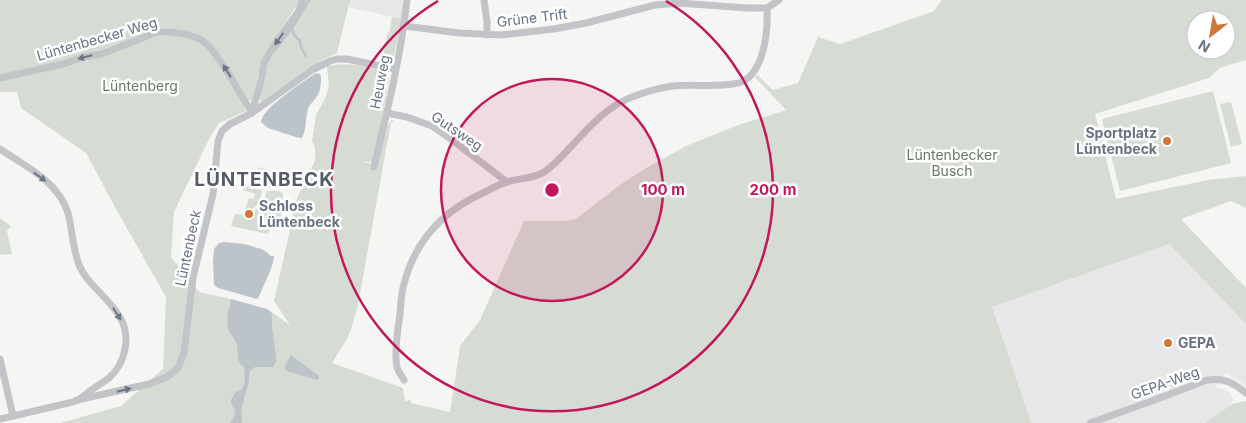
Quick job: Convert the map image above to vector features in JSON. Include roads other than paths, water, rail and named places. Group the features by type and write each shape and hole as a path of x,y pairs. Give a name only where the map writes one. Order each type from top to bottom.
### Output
{"street":[{"path":"252,113 264,63 304,0"},
{"name":"Heuweg","path":"374,167 387,113 404,26 407,0"},
{"path":"484,0 487,35"},
{"path":"746,8 749,0"},
{"path":"404,380 397,369 396,341 403,285 416,252 438,222 450,211 467,200 507,182 542,174 552,167 596,120 630,98 659,88 673,86 742,82 757,68 768,26 767,8 779,0"},
{"name":"Grüne Trift","path":"404,26 459,33 501,35 586,23 655,5 679,1 746,8 767,8"},
{"name":"Lüntenbecker Weg","path":"0,78 102,54 157,32 171,32 200,39 210,48 225,68 252,113"},
{"name":"Lüntenbeck","path":"77,400 149,384 167,377 181,363 184,353 193,278 212,194 220,134 230,124 252,113 312,70 330,61 347,59 395,69"},
{"name":"Gutsweg","path":"387,113 432,126 507,182"},
{"path":"0,148 49,183 63,201 68,213 79,265 87,278 122,320 126,341 125,351 117,370 110,378 77,400 0,419"},
{"path":"0,359 13,416"},
{"name":"GEPA-Weg","path":"1090,423 1152,402 1207,380 1216,379 1234,383 1246,393"}],"waterway":[{"path":"306,56 292,28 309,0"},
{"path":"275,50 292,28"}],"place":[{"name":"Sportplatz Lüntenbeck","path":"1167,141"},
{"name":"Schloss Lüntenbeck","path":"249,214"},
{"name":"GEPA","path":"1168,343"}],"district":[{"name":"LÜNTENBECK","path":"264,179"}],"park label":[{"name":"Lüntenberg","path":"140,86"},
{"name":"Lüntenbecker Busch","path":"952,164"}]}
